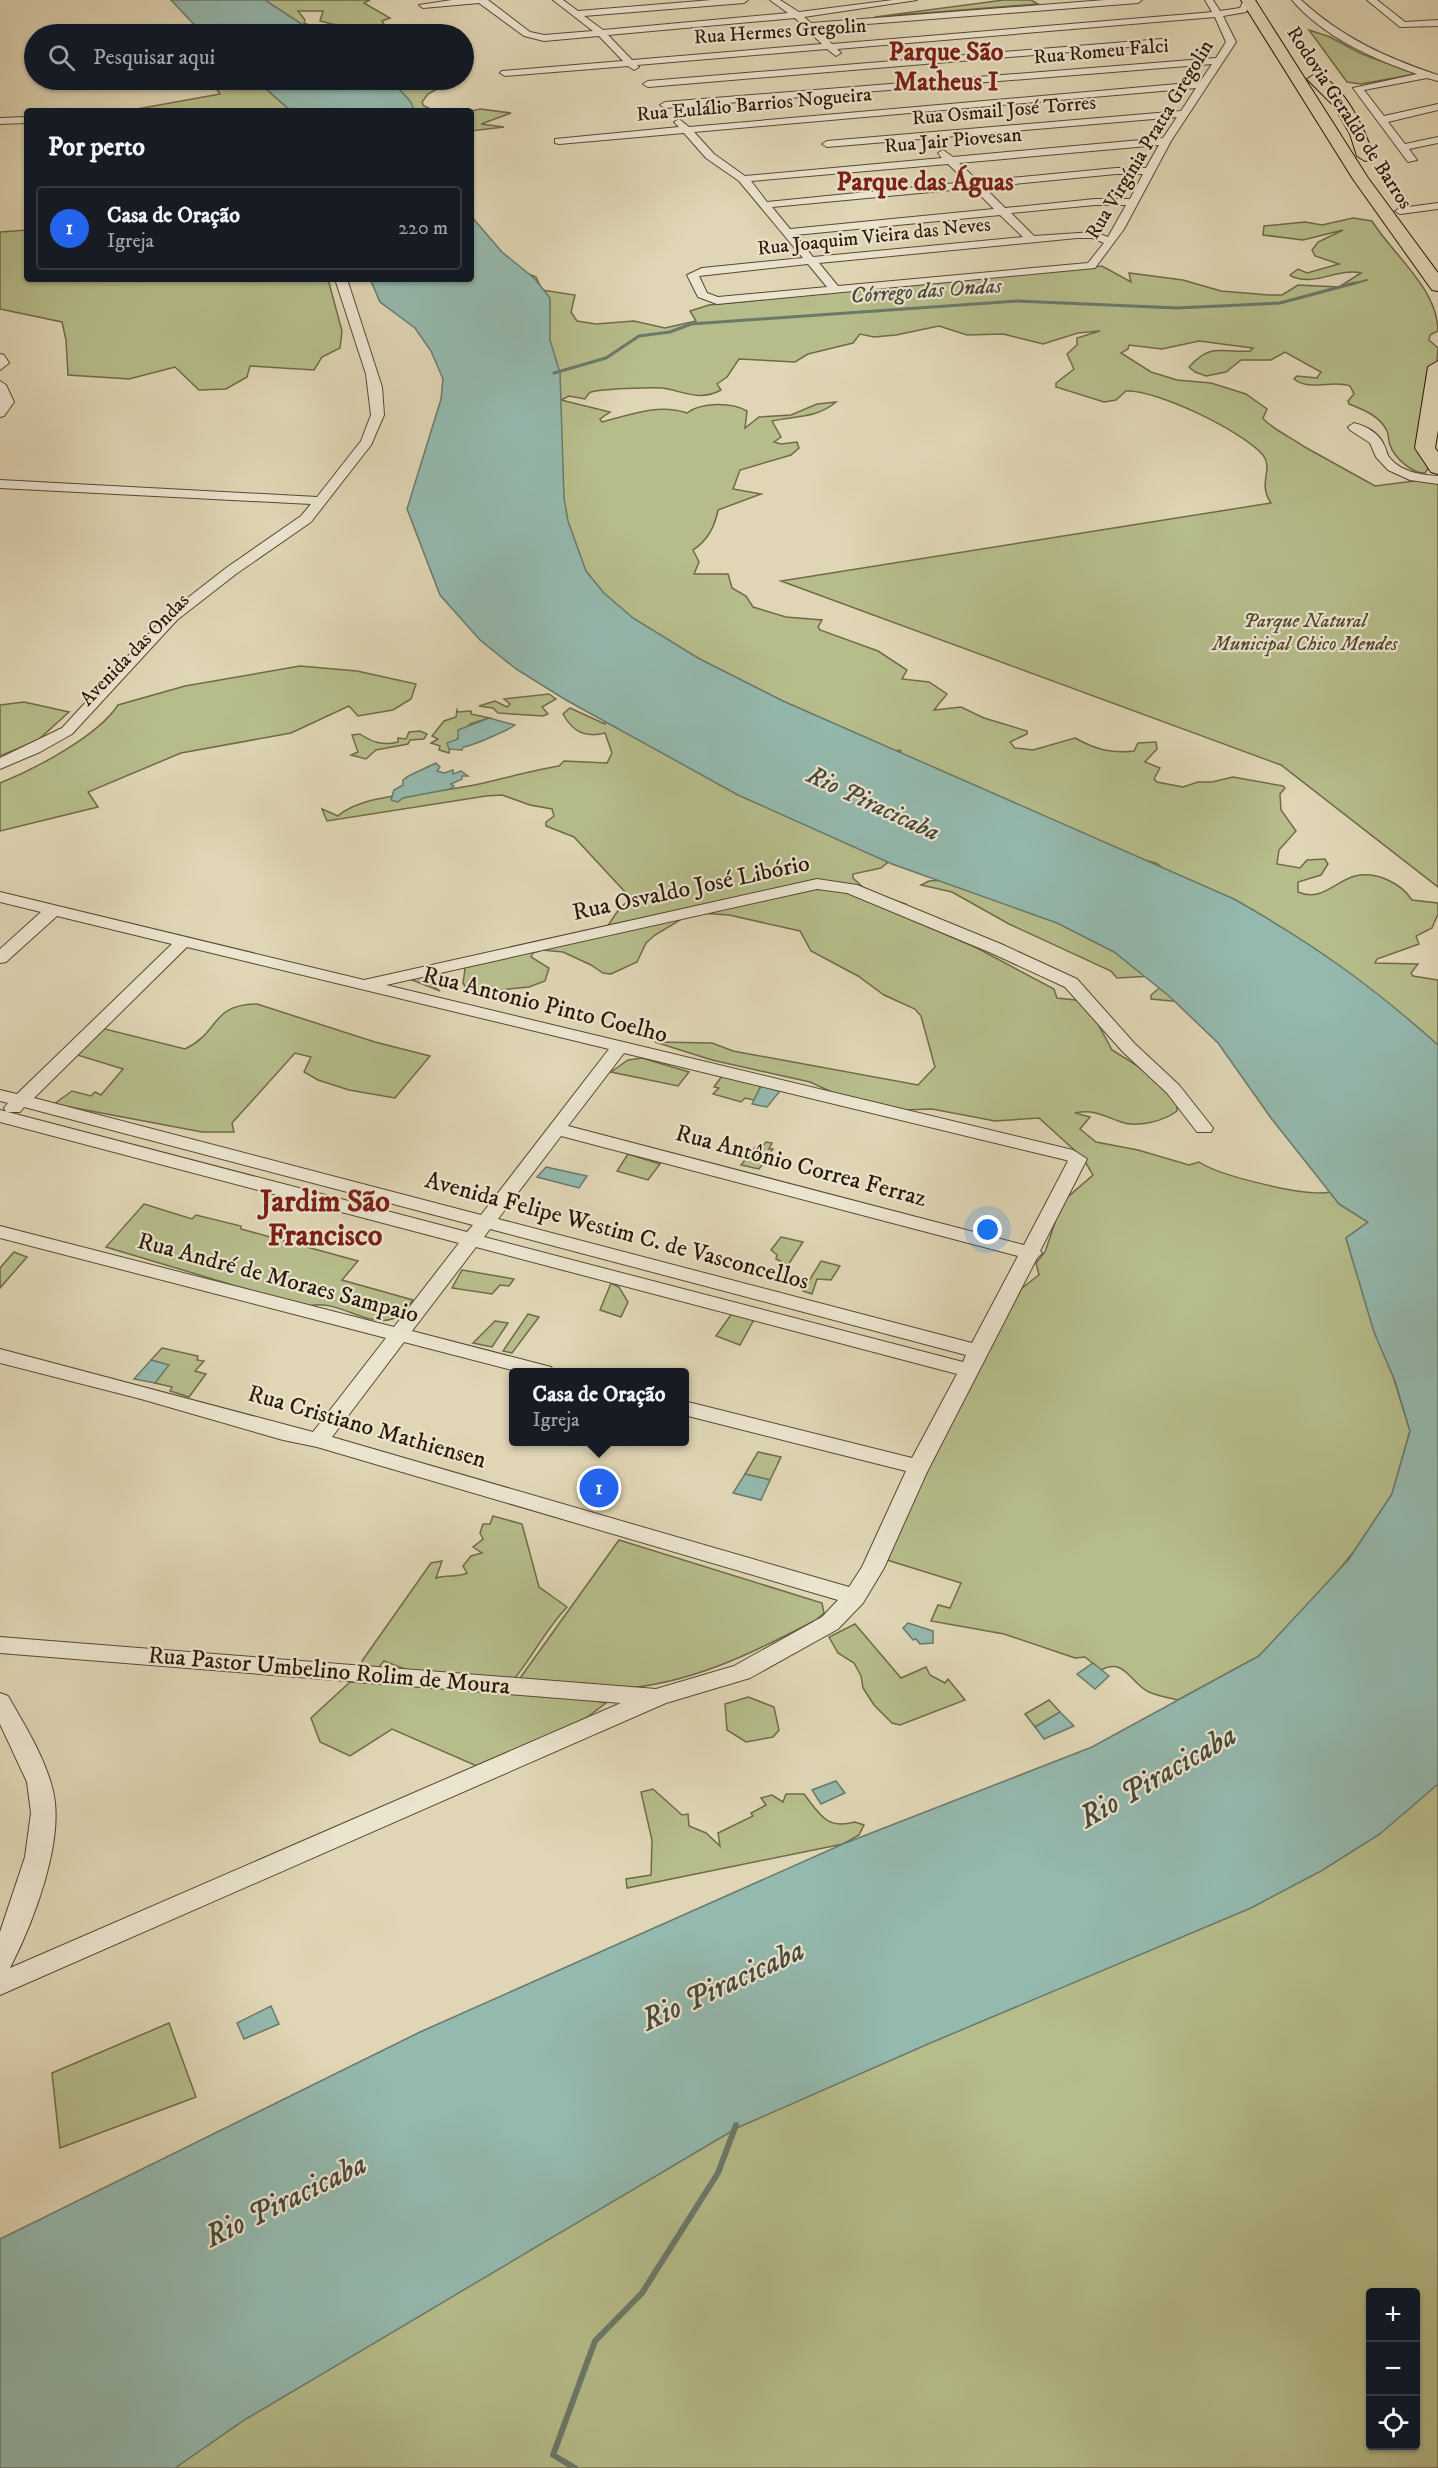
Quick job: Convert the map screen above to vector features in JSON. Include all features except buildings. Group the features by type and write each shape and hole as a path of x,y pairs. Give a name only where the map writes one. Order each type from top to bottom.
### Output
{"highway":[{"name":"Rodovia Geraldo de Barros","path":"1248,0 1361,179 1438,286"},
{"name":"Rodovia Geraldo de Barros","path":"1263,0 1400,211 1438,264"},
{"path":"1314,79 1366,115 1361,138 1365,156"},
{"path":"1438,367 1425,448 1438,468"}],"street":[{"path":"423,5 483,0 521,30 536,37 797,15 913,0"},
{"path":"557,0 600,32 629,61 710,156 743,179 790,232 835,290"},
{"path":"576,14 744,0"},
{"path":"774,0 810,26 1031,239"},
{"path":"850,0 862,6"},
{"path":"648,84 852,67 1169,53 1138,0 810,26"},
{"name":"Rua Virgínia Pratta Gregolin","path":"835,290 1091,266 1119,229 1166,141 1231,42 1230,35 1209,0"},
{"path":"1217,13 1234,12 1246,8 1248,0"},
{"path":"1296,0 1330,31 1347,42 1438,78"},
{"path":"1371,0 1399,24 1410,26 1438,23"},
{"name":"Rua Hermes Gregolin","path":"505,73 1217,13 1261,21"},
{"name":"Rua Romeu Falci","path":"665,105 893,107 1169,53 1217,61"},
{"path":"1412,160 1404,147 1366,115 1358,88 1426,75"},
{"name":"Rua Eulálio Barrios Nogueira","path":"559,141 893,107 1204,84"},
{"path":"1366,115 1438,107"},
{"name":"Rua Osmail José Torres","path":"827,144 1183,114"},
{"path":"0,121 24,120"},
{"path":"1404,147 1438,140"},
{"name":"Rua Jair Piovesan","path":"743,179 1166,141"},
{"path":"764,205 1116,171 1151,171"},
{"path":"790,232 1111,201 1132,202"},
{"path":"1400,211 1438,206"},
{"name":"Rua Joaquim Vieira das Neves","path":"835,290 717,301 702,295 693,275 702,271 1119,229"},
{"name":"Rua Joaquim Vieira das Neves","path":"1059,236 1094,235 1110,242"},
{"name":"Avenida das Ondas","path":"0,764 35,749 67,731 172,617 231,571 306,519 375,430 379,406 369,359 356,328 342,282"},
{"path":"0,358 3,363 0,366"},
{"path":"0,385 9,402 0,413"},
{"path":"1354,427 1371,435 1379,445 1382,457 1394,469 1413,477 1438,480"},
{"name":"Avenida das Ondas","path":"0,774 47,755 81,734 187,619 317,522 349,474 356,456"},
{"path":"3,489 318,505"},
{"name":"Rua Osvaldo José Libório","path":"362,985 806,887 835,885 851,889 995,948 1071,983 1129,1048 1173,1089 1204,1128"},
{"name":"Rua Antonio Pinto Coelho","path":"0,897 1061,1153 1078,1160 1032,1253"},
{"path":"0,958 53,910"},
{"path":"1,1118 183,942"},
{"path":"318,1440 619,1048"},
{"name":"Avenida Felipe Westim C. de Vasconcellos","path":"0,1095 485,1222 973,1361"},
{"name":"Avenida Felipe Westim C. de Vasconcellos","path":"1,1118 472,1240 973,1361"},
{"name":"Rua Antônio Correa Ferraz","path":"557,1129 1032,1253"},
{"name":"Rua André de Moraes Sampaio","path":"0,1232 528,1368"},
{"path":"0,1984 658,1697 742,1672 830,1623 855,1598 873,1568 918,1467 1032,1253"},
{"name":"Rua Cristiano Mathiensen","path":"0,1356 122,1389 142,1392 283,1433 318,1440 855,1598"},
{"path":"689,1409 918,1467"},
{"name":"Rua Pastor Umbelino Rolim de Moura","path":"0,1645 658,1697"},
{"path":"0,1702 36,1778 44,1812 44,1835 0,1963"}],"green space":[{"path":"242,0 370,0 364,3 390,18 382,21 384,24 332,24 320,21 323,11 298,11 307,24 282,24"},
{"path":"1004,0 1031,0 1038,4 875,17"},
{"path":"1309,30 1330,37 1362,54 1416,74 1361,84 1347,82"},
{"path":"217,90 267,90 288,108 143,108 220,94"},
{"path":"380,90 435,90 428,94 422,102 428,108 392,108"},
{"path":"474,110 511,113 481,124 504,127 474,131"},
{"name":"Parque Natural Municipal Chico Mendes","path":"1353,218 1372,221 1423,287 1436,316 1438,331 1430,335 1429,340 1438,348 1429,467 1425,473 1409,468 1399,459 1389,443 1387,431 1376,417 1349,404 1348,401 1354,394 1350,386 1300,383 1294,379 1297,376 1317,378 1321,372 1285,352 1271,360 1241,360 1226,372 1206,376 1189,367 1204,354 1217,350 1250,351 1253,348 1199,341 1162,349 1129,345 1128,349 1121,353 1151,372 1177,380 1211,383 1246,394 1267,409 1263,418 1269,424 1303,446 1375,486 1438,478 1438,887 1281,765 781,581 1271,503 1265,489 1267,466 1263,455 1238,435 1219,424 1178,404 1140,392 1126,391 1116,400 1104,402 1056,387 1056,383 1074,369 1067,354 1077,345 1077,338 1100,331 1078,333 1043,344 1003,334 967,335 939,326 896,335 874,337 860,334 853,343 808,354 795,362 739,359 727,377 717,384 721,390 705,395 691,395 662,388 638,388 596,391 589,393 585,399 569,396 561,400 610,412 600,419 602,422 655,410 676,410 687,413 708,405 733,406 747,411 745,428 759,417 791,415 817,404 836,402 814,414 772,421 781,437 774,442 781,444 797,442 799,448 791,455 740,470 733,489 761,494 718,510 710,533 693,550 699,562 694,574 728,574 732,588 746,596 753,607 786,617 822,620 818,627 820,630 878,651 907,670 902,679 929,682 947,694 934,710 961,707 984,718 1027,731 1027,734 1010,742 1015,748 1033,750 1075,738 1103,750 1126,752 1134,751 1138,743 1156,742 1157,749 1145,762 1160,768 1154,779 1157,782 1183,787 1198,782 1212,782 1233,777 1283,786 1285,788 1280,794 1281,810 1296,831 1279,850 1277,864 1300,868 1307,860 1325,859 1328,864 1321,875 1298,882 1298,892 1314,895 1355,876 1371,875 1395,884 1412,900 1438,903 1438,914 1432,928 1416,936 1419,944 1377,959 1375,963 1418,964 1411,973 1413,976 1438,980 1438,1103 1193,891 1156,863 1093,848 906,762 900,750 883,754 700,672 563,569 531,275 536,277 542,290 575,295 571,312 577,321 596,324 634,321 665,328 696,321 690,311 709,305 1102,266 1131,282 1129,273 1183,280 1221,291 1282,295 1298,285 1339,287 1361,273 1352,272 1310,279 1293,277 1290,275 1298,269 1307,273 1339,264 1315,256 1312,250 1318,242 1343,230 1303,240 1263,235 1264,226 1305,222 1322,225"},
{"path":"24,230 24,282 329,282 342,331 340,348 322,357 314,370 250,366 247,377 226,389 199,390 175,367 129,379 68,375 66,340 62,322 0,309 0,232"},
{"path":"300,666 357,671 416,684 411,699 393,710 358,716 349,706 291,733 181,753 88,792 98,807 0,831 0,783 81,740 109,717 118,705 185,686"},
{"path":"549,694 556,699 542,707 548,714 543,716 498,713 493,708 479,706 495,701 507,707 510,704 504,699"},
{"path":"24,702 69,712 38,740 0,756 0,705"},
{"path":"570,708 605,724 605,715 885,860 887,863 881,868 853,874 853,878 868,892 906,904 912,920 975,947 1054,989 1057,998 1085,1001 1100,1018 1098,1024 1112,1050 1152,1075 1177,1104 1177,1111 1172,1115 1142,1124 1127,1124 1094,1113 1075,1113 1090,1117 1080,1129 1096,1142 1138,1150 1189,1165 1199,1162 1210,1168 1263,1184 1318,1193 1330,1192 1339,1204 1368,1222 1346,1238 1373,1327 1392,1373 1410,1431 1392,1494 1355,1550 1321,1592 1259,1656 1178,1700 1164,1697 1149,1692 1122,1669 1116,1667 1101,1670 1085,1657 1075,1658 1004,1634 931,1621 938,1605 950,1608 961,1583 887,1560 932,1459 1010,1308 1022,1288 1039,1275 1036,1263 1045,1252 1062,1202 1093,1175 1083,1158 1039,1118 995,1121 932,1109 904,1110 847,1099 810,1082 712,1060 655,1042 712,1043 733,1051 918,1085 935,1067 921,1016 915,1009 884,995 858,976 811,951 800,931 729,915 699,913 685,917 655,935 646,943 637,962 611,974 603,973 563,952 542,950 533,953 531,957 549,968 545,981 529,987 469,993 463,983 465,969 462,967 426,978 426,981 440,991 402,976 601,936 619,909 629,900 626,893 574,837 546,826 546,822 554,816 552,809 530,805 502,795 327,821 322,809 338,816 349,808 380,799 475,785 559,766 564,761 607,763 612,753 605,733 591,735 575,729 563,714"},
{"path":"457,710 458,712 471,711 471,714 489,718 470,724 450,747 449,753 439,750 440,746 431,743 438,739 432,736 444,721 456,717"},
{"path":"420,731 427,734 424,739 410,740 408,744 376,750 366,759 351,755 358,752 352,735 360,734 373,741 387,744 398,742 398,738 406,739 409,732"},
{"path":"961,879 988,889 1050,905 1073,921 1126,942 1201,995 1211,1009 1209,1016 1182,1002 1151,999 1151,995 1163,985 1152,976 1117,978 1111,971 1009,924 952,892 921,885 929,881"},
{"path":"257,1004 375,1042 430,1056 395,1098 349,1090 318,1080 304,1072 311,1057 295,1053 232,1123 234,1132 202,1132 54,1104 72,1091 91,1096 95,1092 101,1095 123,1069 74,1054 101,1028 185,1049 197,1042 223,1014 231,1009 242,1005"},
{"path":"642,1058 689,1072 678,1086 611,1072 628,1060"},
{"path":"722,1076 761,1086 754,1100 745,1098 741,1102 713,1094 719,1088 714,1087"},
{"path":"766,1142 772,1143 769,1149 773,1149 759,1169 741,1165 755,1147 761,1148"},
{"path":"628,1154 660,1164 648,1180 617,1171"},
{"path":"144,1204 192,1219 196,1215 241,1226 241,1229 358,1261 342,1280 413,1300 402,1314 389,1320 376,1320 334,1307 320,1305 306,1307 106,1247"},
{"path":"781,1237 803,1242 788,1265 776,1259 777,1255 771,1250"},
{"path":"14,1252 27,1257 0,1288 0,1268"},
{"path":"821,1261 840,1266 831,1280 817,1279 812,1294 803,1291"},
{"path":"462,1270 514,1279 509,1286 500,1285 492,1294 452,1288"},
{"path":"611,1283 619,1287 628,1302 621,1317 600,1310"},
{"path":"735,1309 757,1314 740,1345 716,1336"},
{"path":"528,1314 539,1317 512,1353 503,1351"},
{"path":"495,1321 508,1323 492,1347 473,1343"},
{"path":"162,1348 198,1356 197,1360 204,1361 195,1371 206,1374 189,1397 170,1391 172,1387 155,1383 168,1365 151,1360"},
{"path":"758,1452 781,1457 770,1480 745,1474"},
{"path":"493,1516 522,1524 539,1587 567,1607 514,1679 415,1673 384,1661 375,1672 364,1669 362,1661 431,1563 442,1561 436,1578 467,1573 463,1566 471,1556 482,1553 473,1547 483,1539 480,1533 483,1524 490,1524"},
{"path":"619,1540 822,1603 824,1613 816,1620 744,1656 668,1682 641,1687 602,1689 518,1681"},
{"path":"855,1624 901,1678 926,1667 930,1675 945,1683 948,1679 965,1700 900,1725 892,1723 874,1705 863,1688 861,1676 854,1663 838,1653 829,1637"},
{"path":"1438,1679 1438,2468 73,2468"},
{"path":"350,1682 578,1698 606,1703 586,1718 479,1767 392,1729 350,1756 320,1742 311,1718"},
{"path":"748,1697 774,1707 779,1730 773,1737 746,1742 727,1730 725,1704"},
{"path":"1049,1700 1060,1712 1035,1727 1025,1714"},
{"path":"653,1789 682,1815 688,1814 689,1826 706,1833 720,1846 718,1833 753,1816 751,1813 766,1805 761,1798 772,1795 783,1802 786,1794 804,1794 825,1819 837,1824 855,1822 864,1825 859,1835 843,1844 627,1888 626,1879 651,1875 652,1840 641,1792"},
{"path":"169,2023 196,2097 60,2148 52,2073"}],"water":[{"path":"171,0 265,0 302,24 194,24"},
{"path":"267,90 400,90 414,108 288,108"},
{"name":"Rio Piracicaba","path":"474,219 502,252 534,278 550,298 550,340 560,373 564,498 568,521 586,571 604,593 633,618 698,658 783,701 1234,899 1340,966 1389,1003 1438,1045 1438,1784 1380,1834 1321,1871 1251,1908 928,2044 737,2128 246,2419 175,2468 0,2468 0,2239 420,2032 843,1844 1092,1747 1259,1656 1349,1559 1392,1494 1410,1431 1395,1381 1374,1332 1346,1238 1368,1222 1339,1204 1271,1118 1218,1043 1169,996 1114,952 1057,923 892,864 738,795 566,700 516,669 480,640 440,595 407,509 441,399 443,379 431,351 415,328 380,302 371,282 474,282"},
{"path":"489,718 515,725 490,738 463,747 462,750 449,749 447,743 458,739 458,730"},
{"path":"436,763 440,767 437,771 444,773 453,770 453,774 461,771 468,776 462,776 462,779 451,784 454,786 450,789 403,798 398,802 391,800 394,790 403,785 403,780"},
{"path":"761,1086 780,1091 767,1107 752,1104"},
{"path":"546,1167 587,1176 579,1188 537,1177"},
{"path":"151,1360 169,1365 155,1383 134,1379"},
{"path":"745,1474 770,1480 761,1500 733,1493"},
{"path":"908,1623 933,1631 933,1643 920,1644 916,1639 913,1640 903,1628"},
{"path":"1093,1663 1109,1676 1095,1689 1077,1674"},
{"path":"1060,1712 1074,1726 1044,1739 1035,1727"},
{"path":"836,1781 845,1793 821,1804 812,1790"},
{"path":"271,2006 279,2024 244,2039 237,2023"}],"waterway":[{"name":"Córrego das Ondas","path":"1349,285 1367,280"},
{"name":"Córrego das Ondas","path":"554,373 606,358 639,336 670,332 691,324 1017,301 1177,308 1280,303 1355,283"},
{"path":"575,2468 553,2455 595,2341 642,2293 718,2173 736,2125"}],"place":[{"name":"Casa de Oração","path":"599,1488"}],"district":[{"name":"Parque São Matheus I","path":"946,67"},
{"name":"Parque das Águas","path":"925,182"},
{"name":"Jardim São Francisco","path":"325,1219"}]}
